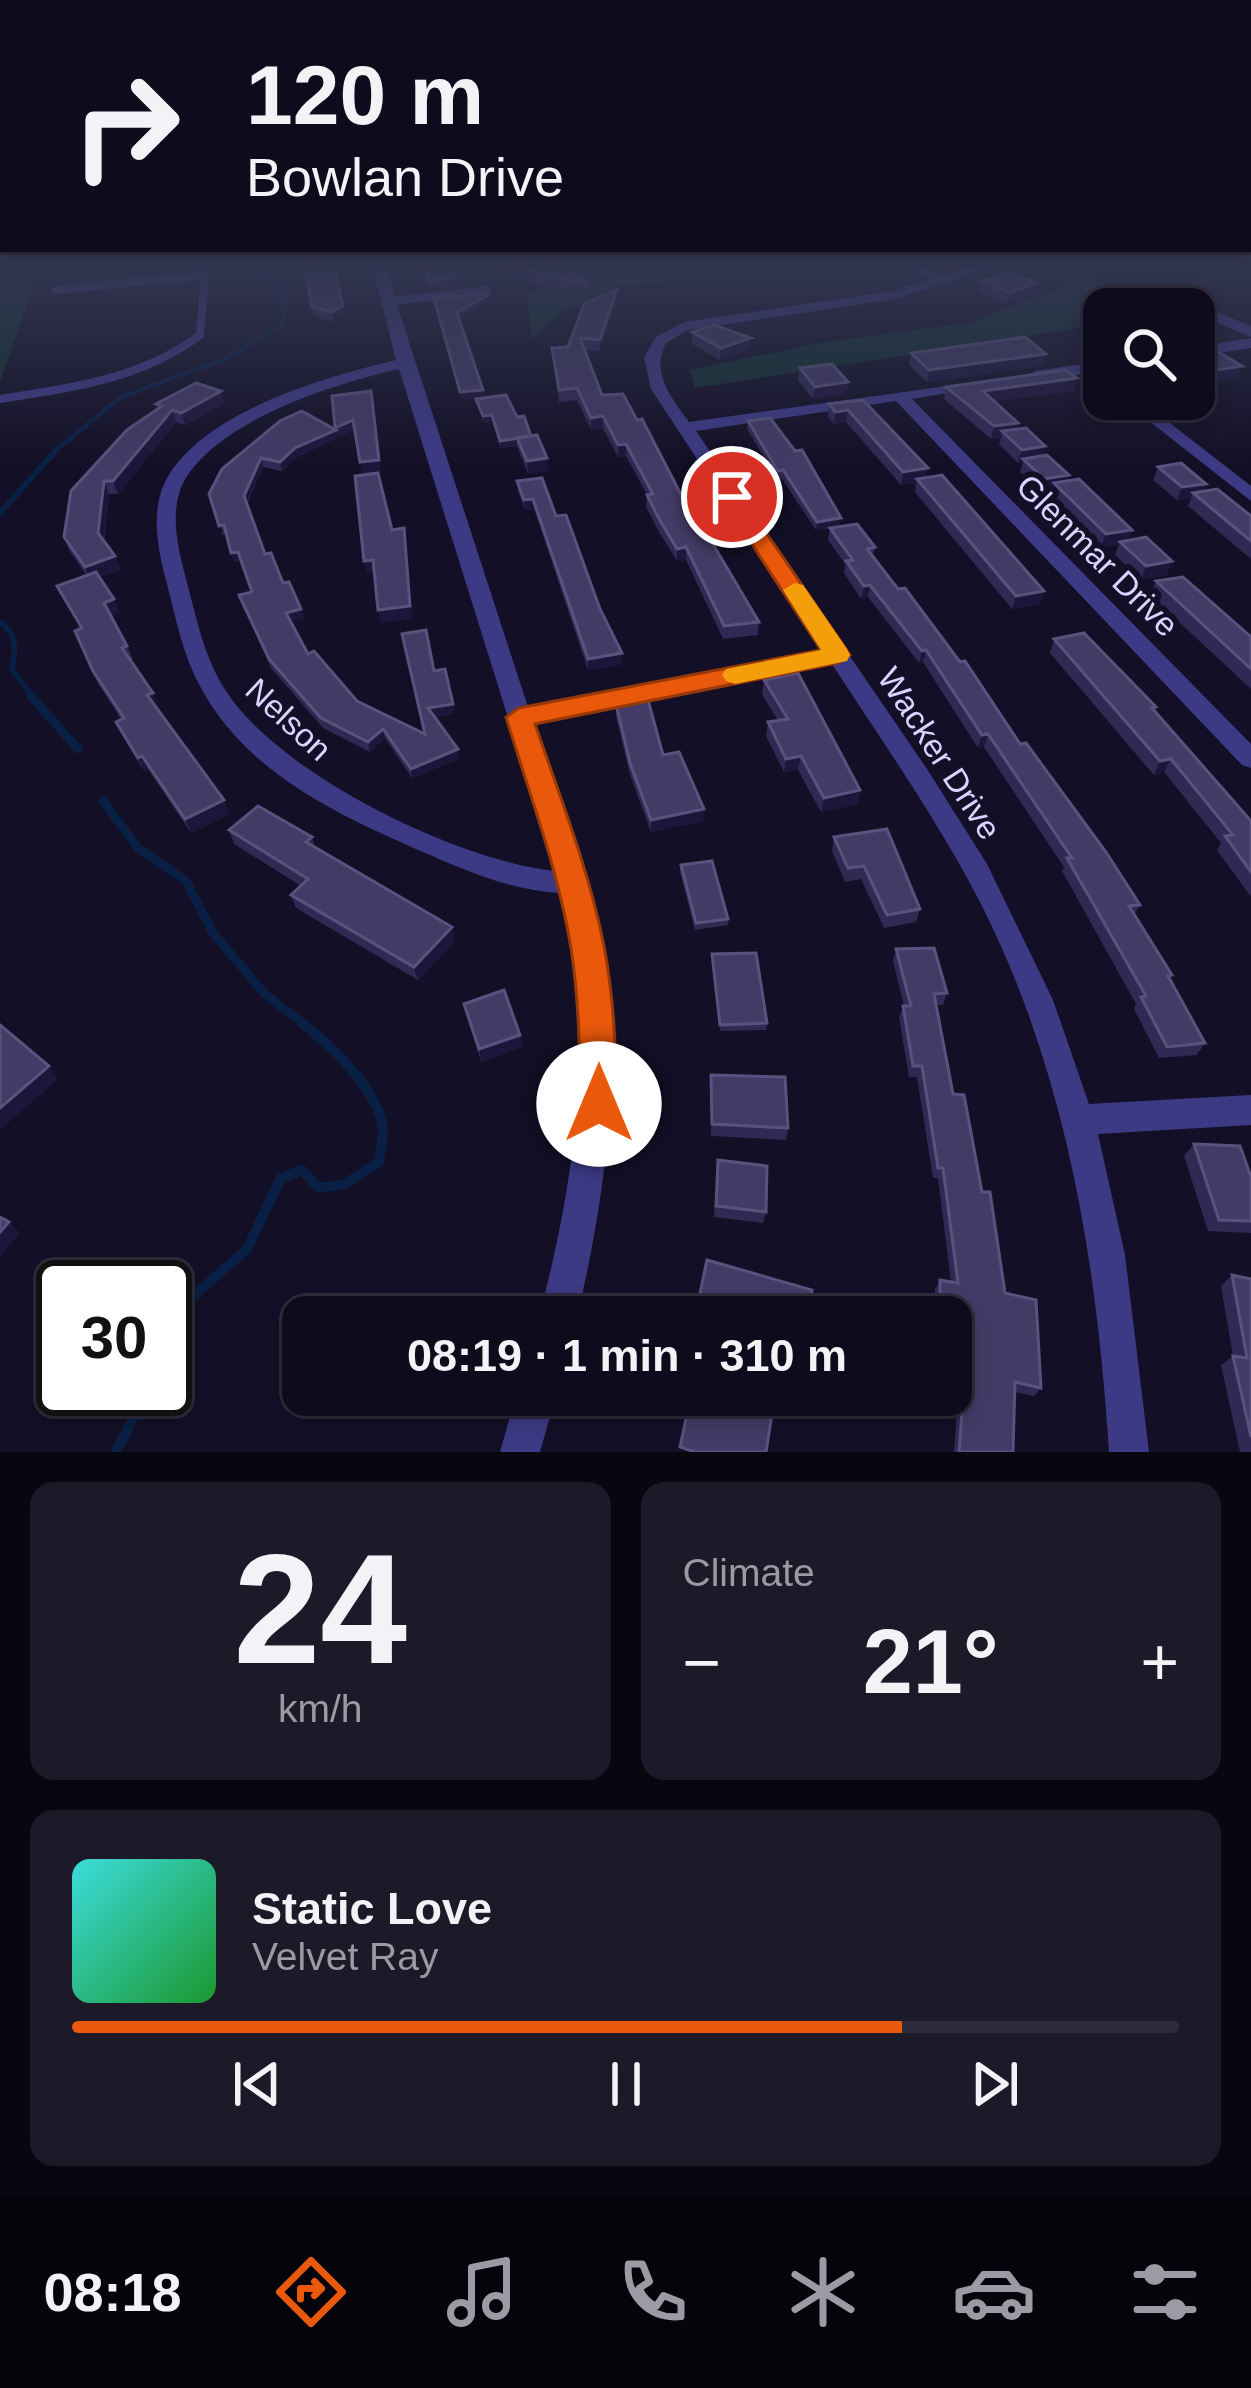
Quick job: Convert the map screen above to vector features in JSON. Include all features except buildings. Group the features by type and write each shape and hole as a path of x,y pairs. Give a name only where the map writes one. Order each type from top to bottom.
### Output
{"street":[{"path":"397,329 573,882 598,1019 599,1104 576,1251 564,1296"},
{"name":"Wacker Drive","path":"681,329 669,332 651,350 649,370 986,885 1014,942 1076,1120 1098,1203 1119,1324 1129,1452"},
{"path":"1215,349 1251,343"},
{"name":"Nelson","path":"405,363 302,394 208,444 180,470 165,513 171,560 191,635 214,693 233,719 290,772 334,802 502,874 539,884 573,882"},
{"path":"685,428 1083,373"},
{"name":"Glenmar Drive","path":"899,395 1251,759"},
{"path":"1156,420 1251,495"},
{"path":"519,717 838,655"},
{"path":"1076,1120 1251,1110"},
{"path":"520,1452 530,1416"}],"lane":[{"path":"0,399 133,369 187,347 201,329"}],"green space":[{"path":"0,329 19,329 0,382"},
{"path":"924,329 1074,329 695,388 690,370 829,341"}],"waterway":[{"path":"56,450 121,397 225,359 276,329"},
{"path":"0,513 56,450"},
{"path":"0,622 14,642 12,669 34,699"},
{"path":"31,696 78,749"},
{"path":"103,801 138,848 186,881 213,933 265,994 305,1025"},
{"path":"192,1297 247,1249 281,1178 302,1170 319,1188 345,1184 379,1162 383,1127 377,1107 337,1054 301,1022"},
{"path":"116,1452 134,1416"}],"slow traffic":[{"path":"735,675 838,655 795,590"}],"route":[{"path":"599,1104 598,1019 587,945 573,882 519,717 838,655 732,497"}]}
